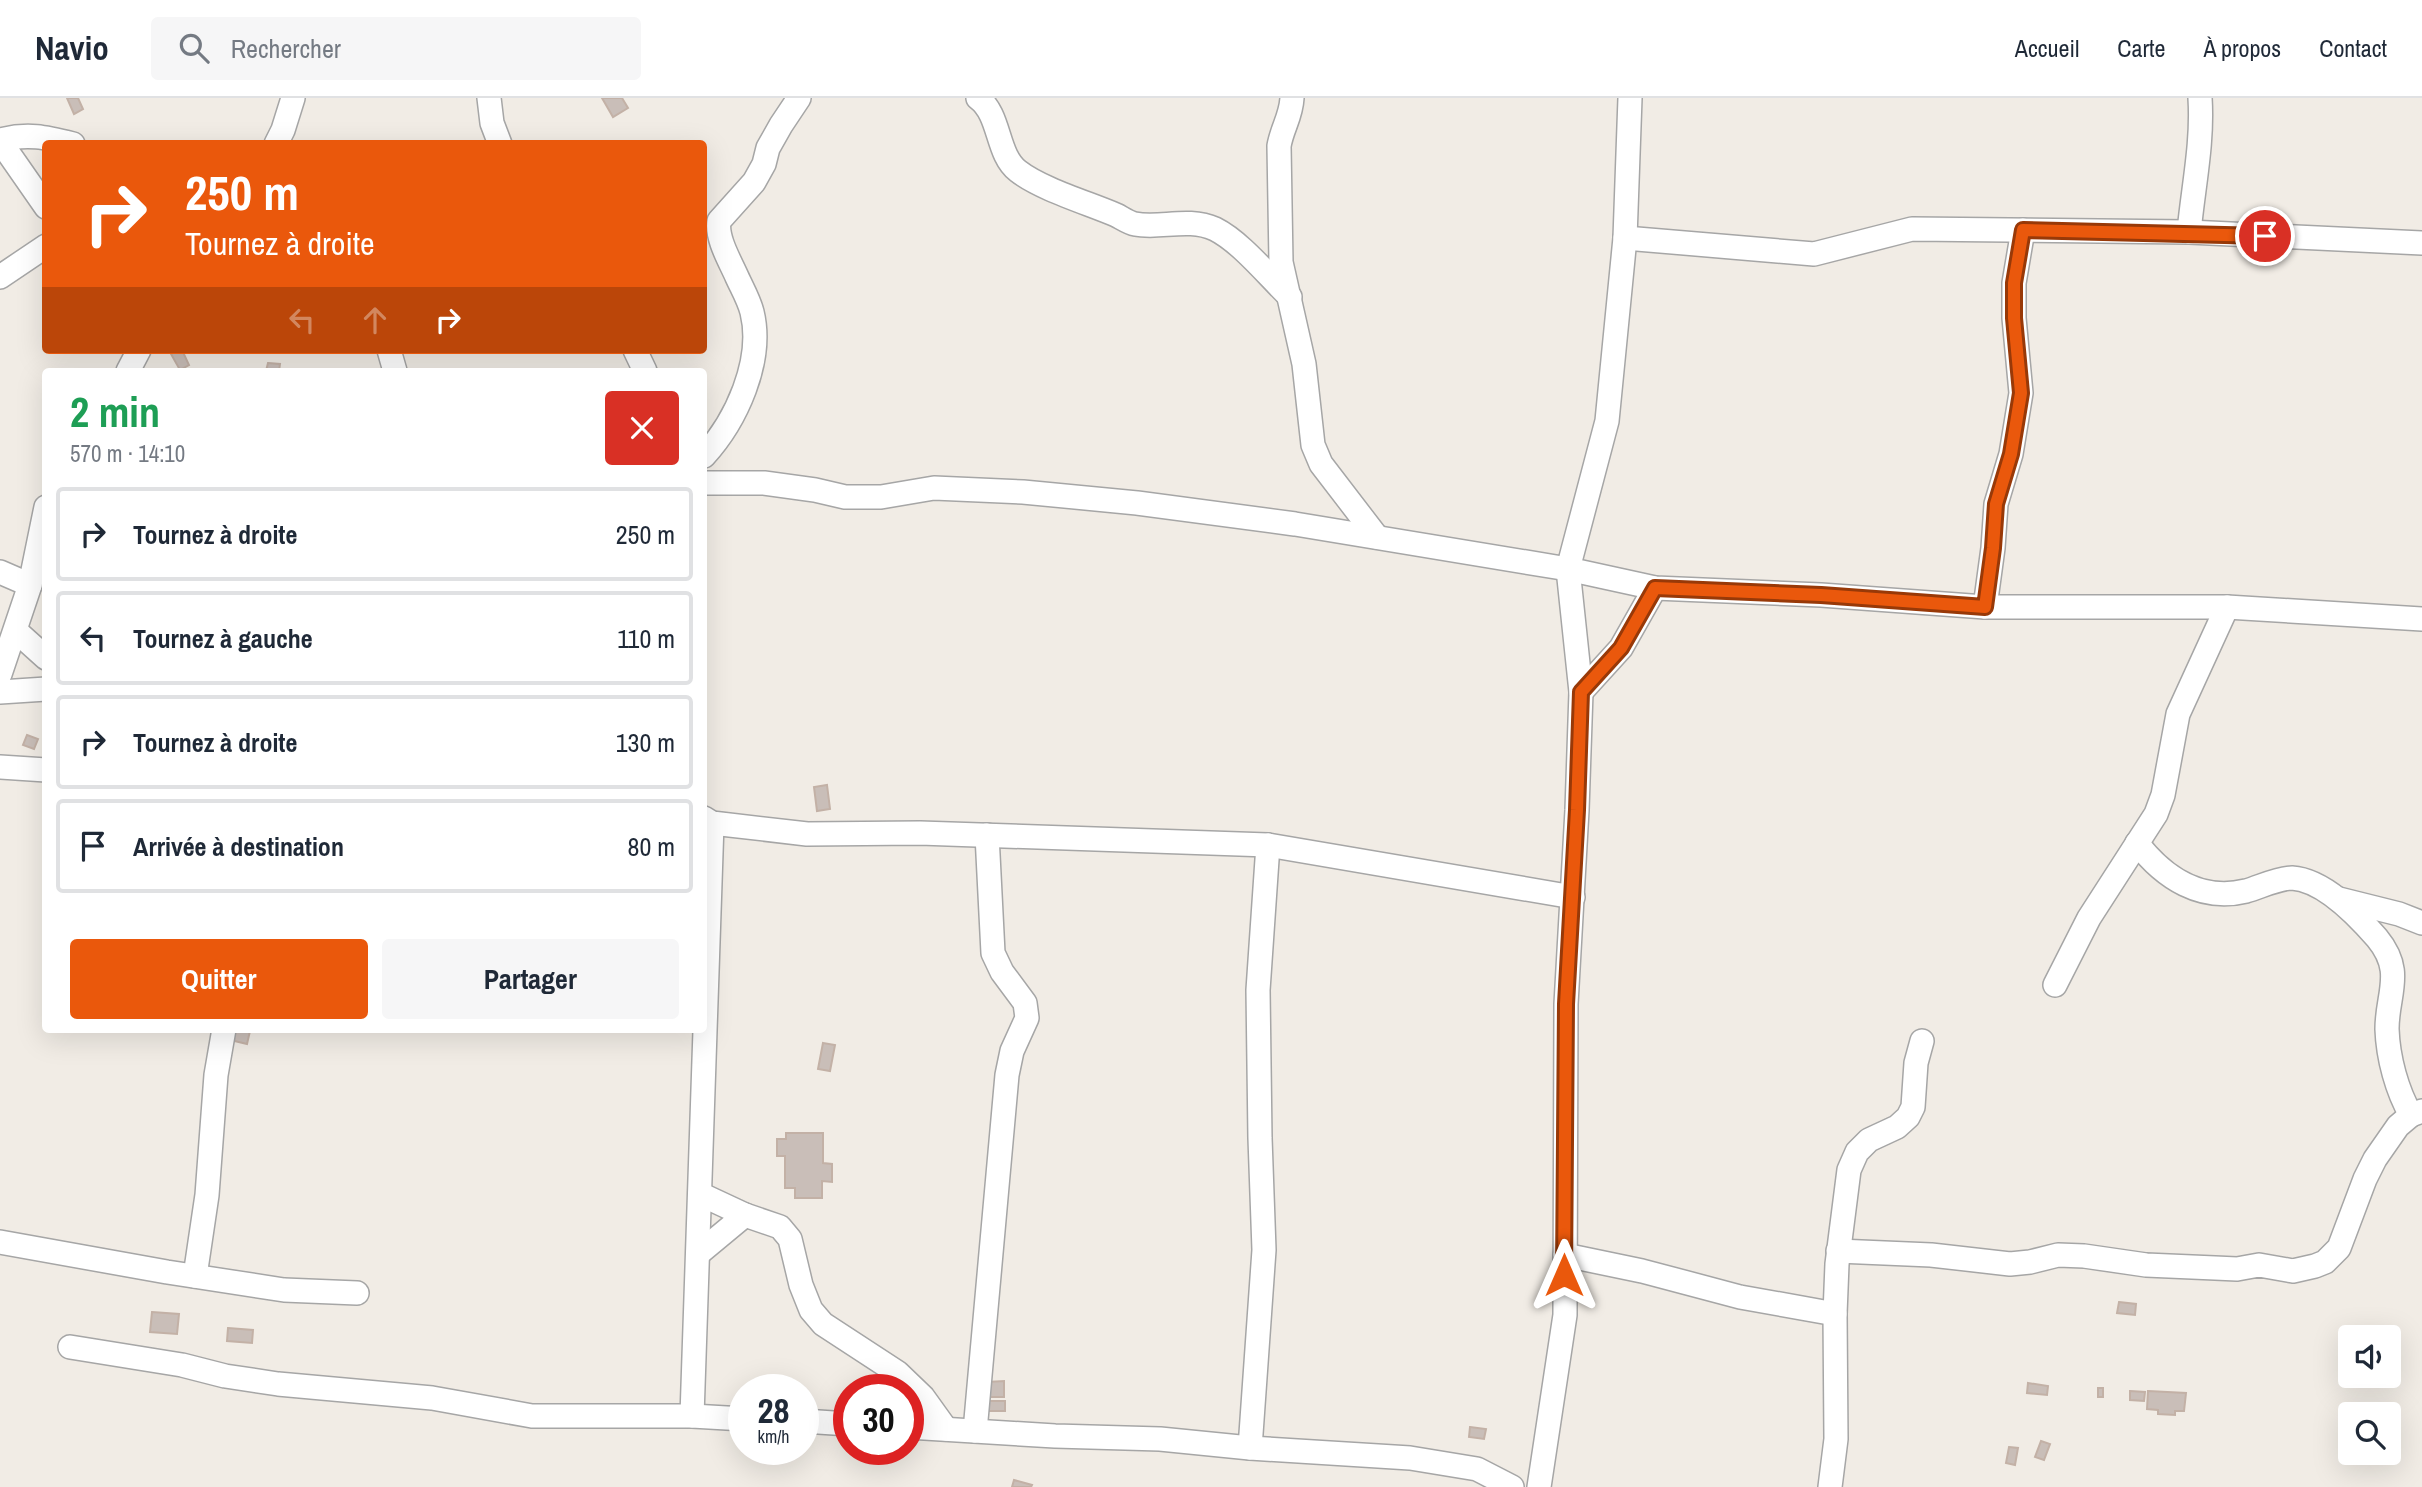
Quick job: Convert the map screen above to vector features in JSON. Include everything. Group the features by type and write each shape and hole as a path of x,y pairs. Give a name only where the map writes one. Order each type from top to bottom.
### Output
{"street":[{"path":"278,140 293,98"},
{"path":"489,98 492,123 498,140"},
{"path":"707,452 729,423 741,401 755,341 752,312 718,227 719,220 754,182 780,125 799,98"},
{"path":"978,98 992,118 1006,156 1017,171 1135,224 1198,224 1216,230 1241,249 1290,297"},
{"path":"1292,98 1292,113 1281,133 1279,146 1281,262 1304,364 1314,445 1321,464 1377,537"},
{"path":"1539,1487 1564,1315 1566,1004 1581,692 1568,569 1607,421 1625,238 1630,98"},
{"path":"2189,232 2202,128 2200,98"},
{"path":"42,201 0,140 21,135 58,140"},
{"path":"1625,238 1814,254 1912,229 2189,232 2422,243"},
{"path":"1985,607 1996,504 2011,454 2021,393 2014,318 2014,283 2023,230"},
{"path":"0,277 42,249"},
{"path":"707,483 764,483 845,497 881,497 934,488 1023,492 1137,503 1377,537 1568,569 1655,588 1821,595 1985,607 2227,607 2422,619"},
{"path":"0,674 30,585 42,526"},
{"path":"0,572 30,585"},
{"path":"1581,692 1621,648 1655,588"},
{"path":"2055,985 2089,918 2156,814 2163,795 2178,714 2227,607"},
{"path":"16,631 42,654"},
{"path":"0,692 42,690"},
{"path":"0,767 42,770"},
{"path":"707,871 708,821 807,834 987,835 1268,845 1573,897"},
{"path":"975,1431 1007,1075 1012,1051 1027,1018 1025,1003 1002,972 993,953 987,835"},
{"path":"1838,1251 1931,1255 2010,1264 2058,1255 2084,1256 2147,1265 2226,1269 2259,1265 2293,1271 2325,1262 2339,1248 2375,1159 2398,1126 2417,1113 2400,1097 2389,1046 2388,1017 2393,993 2393,968 2377,939 2339,899 2311,882 2290,878 2225,894 2203,892 2160,870 2137,843"},
{"path":"1250,1448 1264,1250 1258,990 1268,845"},
{"path":"2339,899 2399,914 2422,923"},
{"path":"195,1276 207,1195 216,1075 223,1033"},
{"path":"692,1416 704,1033"},
{"path":"1830,1487 1836,1439 1835,1314 1838,1251 1852,1160 1869,1140 1898,1127 1908,1117 1913,1107 1916,1063 1922,1041"},
{"path":"700,1194 745,1215 780,1227 790,1239 801,1285 811,1310 823,1324 898,1373 923,1397 946,1429"},
{"path":"698,1254 745,1215"},
{"path":"0,1242 284,1290 357,1293"},
{"path":"1565,1255 1642,1270 1740,1297 1835,1314"},
{"path":"70,1347 278,1384 432,1398 532,1416 728,1418"},
{"path":"924,1428 1160,1439 1250,1448 1410,1458 1478,1469 1512,1487"}],"building":[{"path":"67,98 78,98 83,109 74,114"},
{"path":"602,98 622,98 628,108 613,117"},
{"path":"171,354 184,354 189,365 179,368"},
{"path":"268,363 280,364 279,368 267,368"},
{"path":"27,735 38,739 34,749 23,745"},
{"path":"827,785 830,809 817,811 814,787"},
{"path":"227,1033 250,1033 247,1044 226,1039"},
{"path":"823,1043 835,1045 830,1071 818,1069"},
{"path":"786,1133 823,1133 823,1163 832,1164 832,1182 822,1181 822,1198 795,1198 795,1188 785,1188 785,1156 777,1156 777,1139 786,1139"},
{"path":"2119,1302 2136,1304 2135,1315 2117,1313"},
{"path":"152,1312 179,1314 177,1334 150,1332"},
{"path":"228,1328 253,1330 252,1343 227,1341"},
{"path":"1004,1381 1004,1397 987,1397 987,1382"},
{"path":"2028,1383 2048,1386 2047,1395 2027,1393"},
{"path":"2098,1388 2103,1388 2103,1397 2098,1397"},
{"path":"2130,1391 2145,1392 2144,1401 2130,1400"},
{"path":"2148,1391 2186,1393 2184,1411 2175,1411 2175,1415 2158,1414 2158,1410 2147,1409"},
{"path":"986,1401 1005,1401 1005,1411 986,1411"},
{"path":"1470,1427 1486,1429 1484,1439 1469,1437"},
{"path":"2041,1441 2050,1444 2044,1460 2035,1457"},
{"path":"2009,1447 2018,1448 2015,1465 2006,1463"},
{"path":"1014,1480 1032,1485 1012,1487"}],"route":[{"path":"1564,1275 1566,1004 1581,692 1621,648 1655,588 1821,595 1985,607 1996,504 2011,454 2021,393 2014,318 2014,283 2023,230 2189,232 2265,236"}]}
